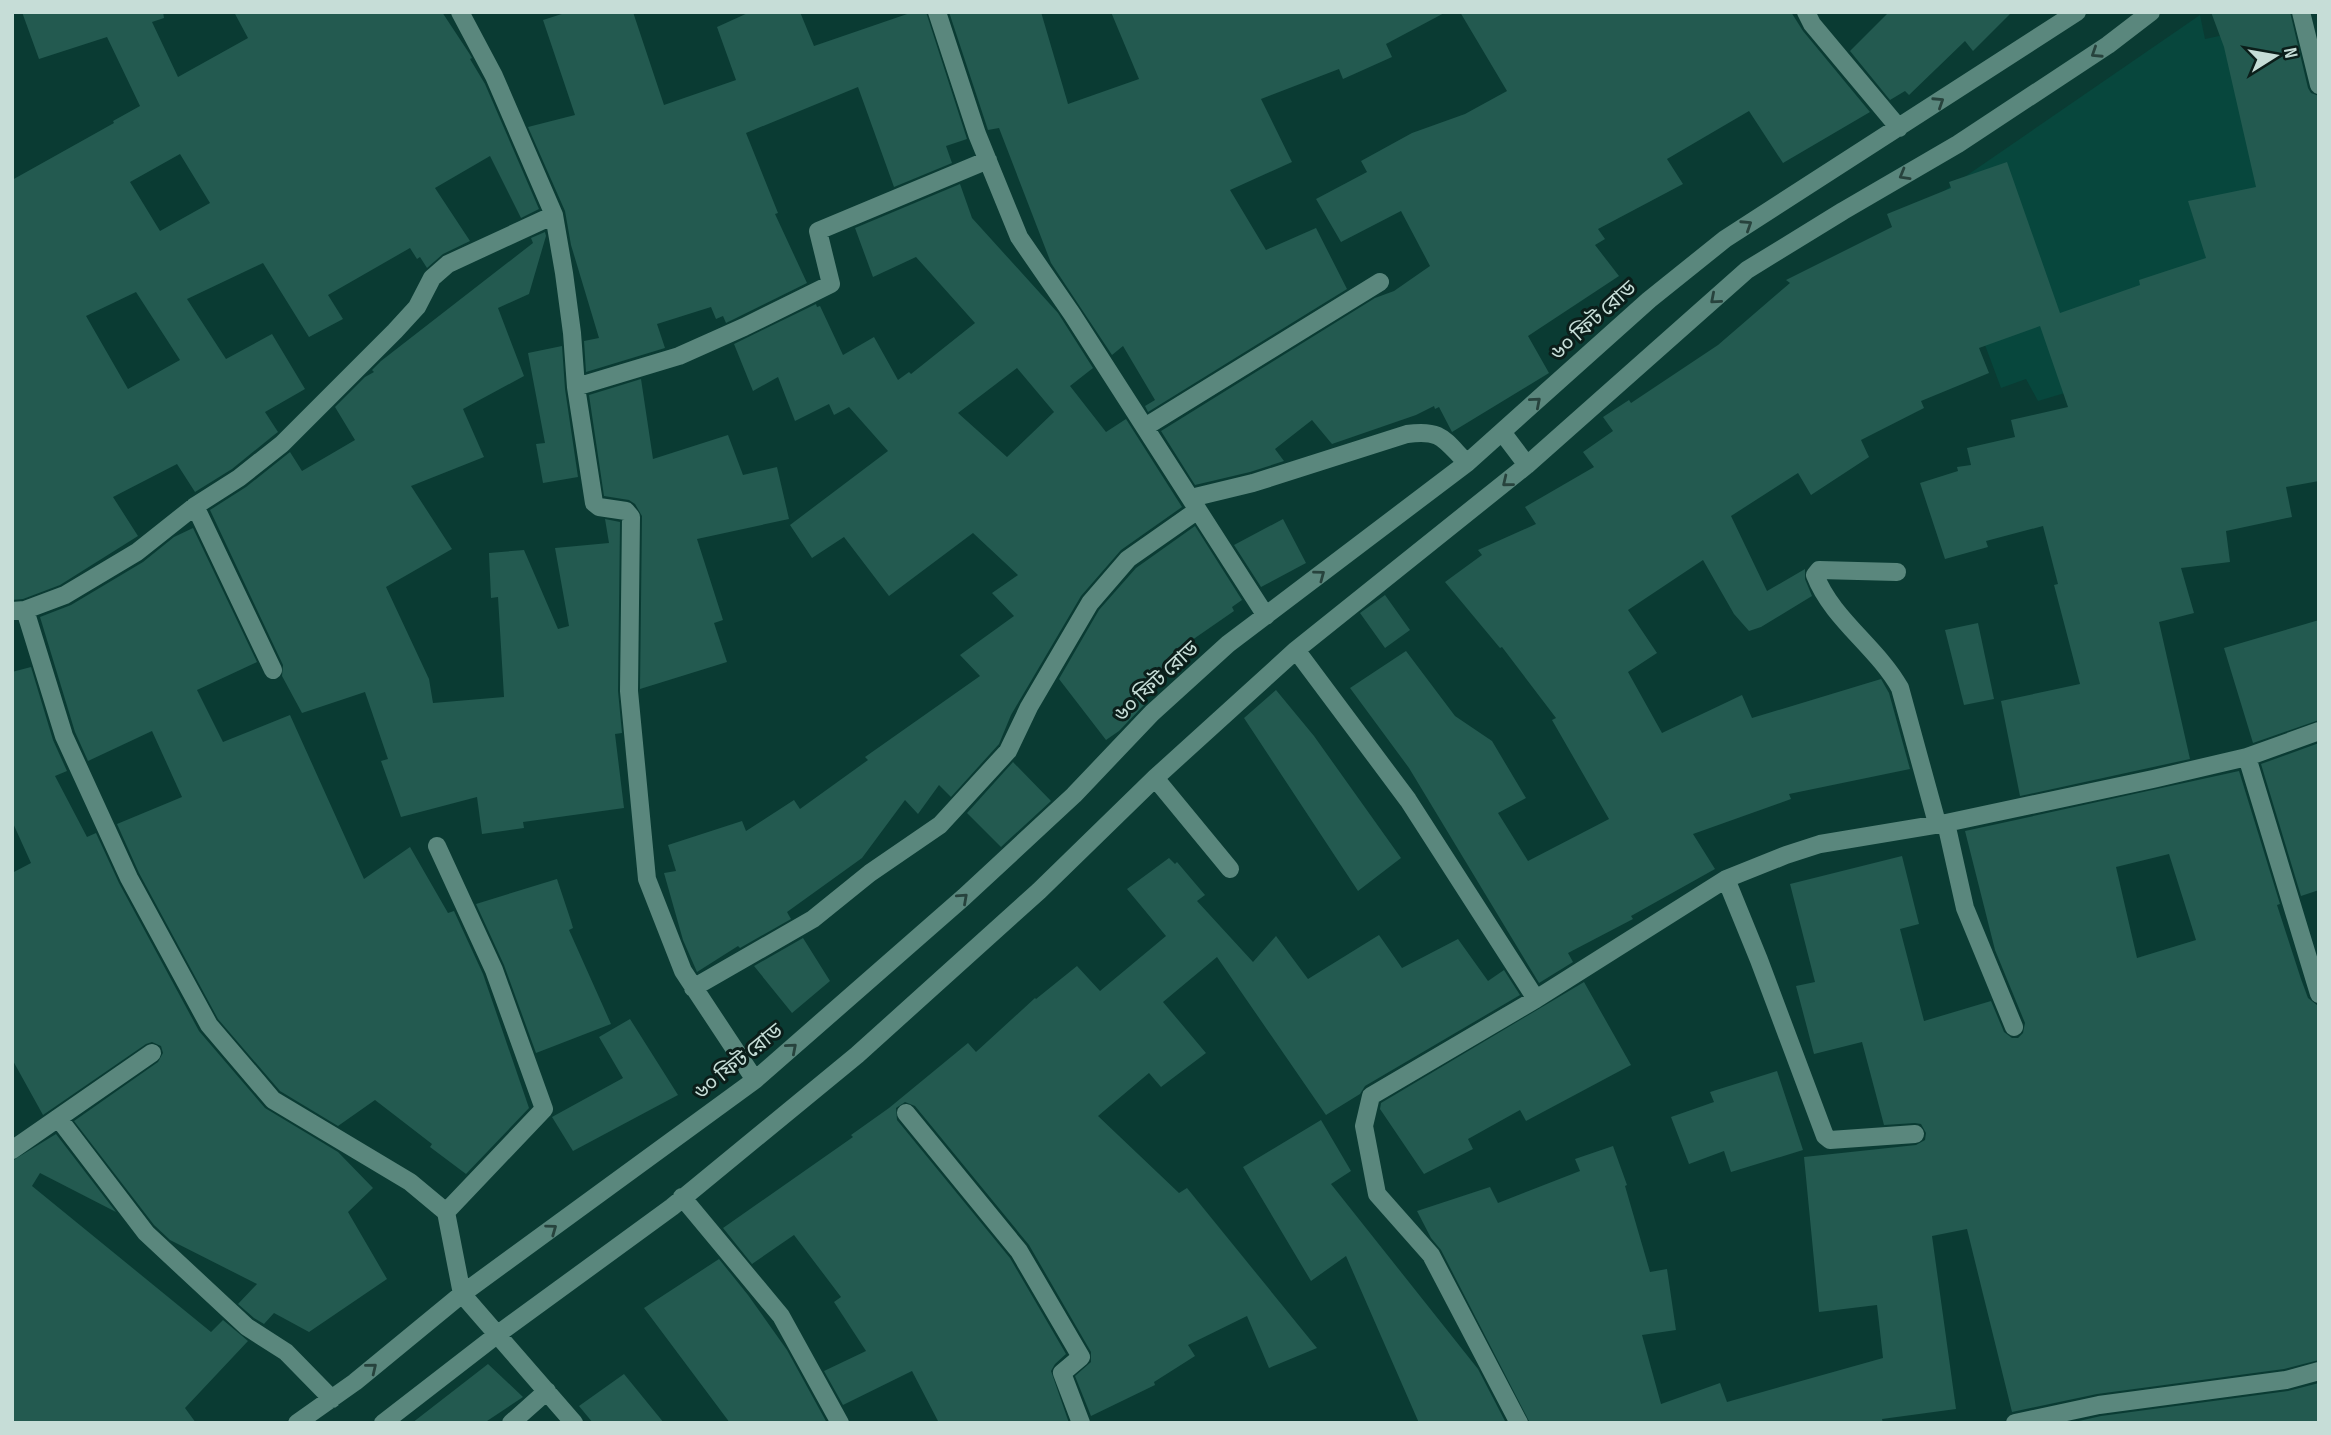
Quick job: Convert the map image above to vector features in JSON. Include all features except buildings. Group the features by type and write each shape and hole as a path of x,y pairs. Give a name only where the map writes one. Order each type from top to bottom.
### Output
{"street":[{"path":"460,12 494,76 554,215 594,503 599,507 626,511 631,517 629,691 647,879 683,971 755,1080"},
{"path":"937,12 973,121 1019,237 1266,616"},
{"path":"1807,12 1812,24 1899,128"},
{"name":"৬০ ফিট রোড","path":"297,1423 355,1382 461,1294 755,1080 964,897 1074,795 1152,713 1228,644 1467,463 1649,300 1725,239 2077,12"},
{"path":"383,1423 498,1334 672,1207 858,1055 1039,891 1155,778 1296,650 1528,465 1747,270 1958,144 2108,45 2151,12"},
{"path":"2301,12 2319,85"},
{"path":"576,387 679,356 831,284 818,230 988,160"},
{"path":"554,215 448,264 432,278 416,307 395,331 282,444 239,478 195,506 137,552 65,594 19,610 70,748 129,878 209,1025 272,1100 410,1182 446,1212 461,1294 574,1423"},
{"path":"1145,427 1380,282"},
{"path":"693,988 813,919 870,873 940,824 1008,751 1029,707 1090,603 1128,559 1195,504 1407,434 1429,431 1442,438 1467,463"},
{"path":"1502,432 1528,465"},
{"path":"195,506 273,670"},
{"path":"1897,572 1819,570 1815,575 1822,592 1891,671 1900,688 1965,908 2014,1027"},
{"path":"1296,650 1408,800 1536,999"},
{"path":"1519,1423 1431,1255 1377,1194 1364,1126 1371,1096 1536,999 1726,879 1820,844 1942,823 2153,779 2247,757 2319,731"},
{"path":"2247,757 2319,994"},
{"path":"1155,778 1230,869"},
{"path":"438,846 494,970 544,1108 446,1212"},
{"path":"1726,879 1825,1136 1830,1140 1915,1134"},
{"path":"12,1150 152,1053"},
{"path":"906,1113 1018,1251 1051,1302 1081,1357 1062,1373 1081,1423"},
{"path":"59,1119 146,1233 247,1327 286,1352 332,1399"},
{"path":"682,1197 781,1316 840,1423"},
{"path":"2015,1423 2099,1405 2286,1380 2319,1371"},
{"path":"511,1423 547,1391"}],"shaded area":[{"path":"2200,15 2205,39 2289,21 2319,153 2145,369 2038,401 2026,379 2001,388 1931,200"}]}
